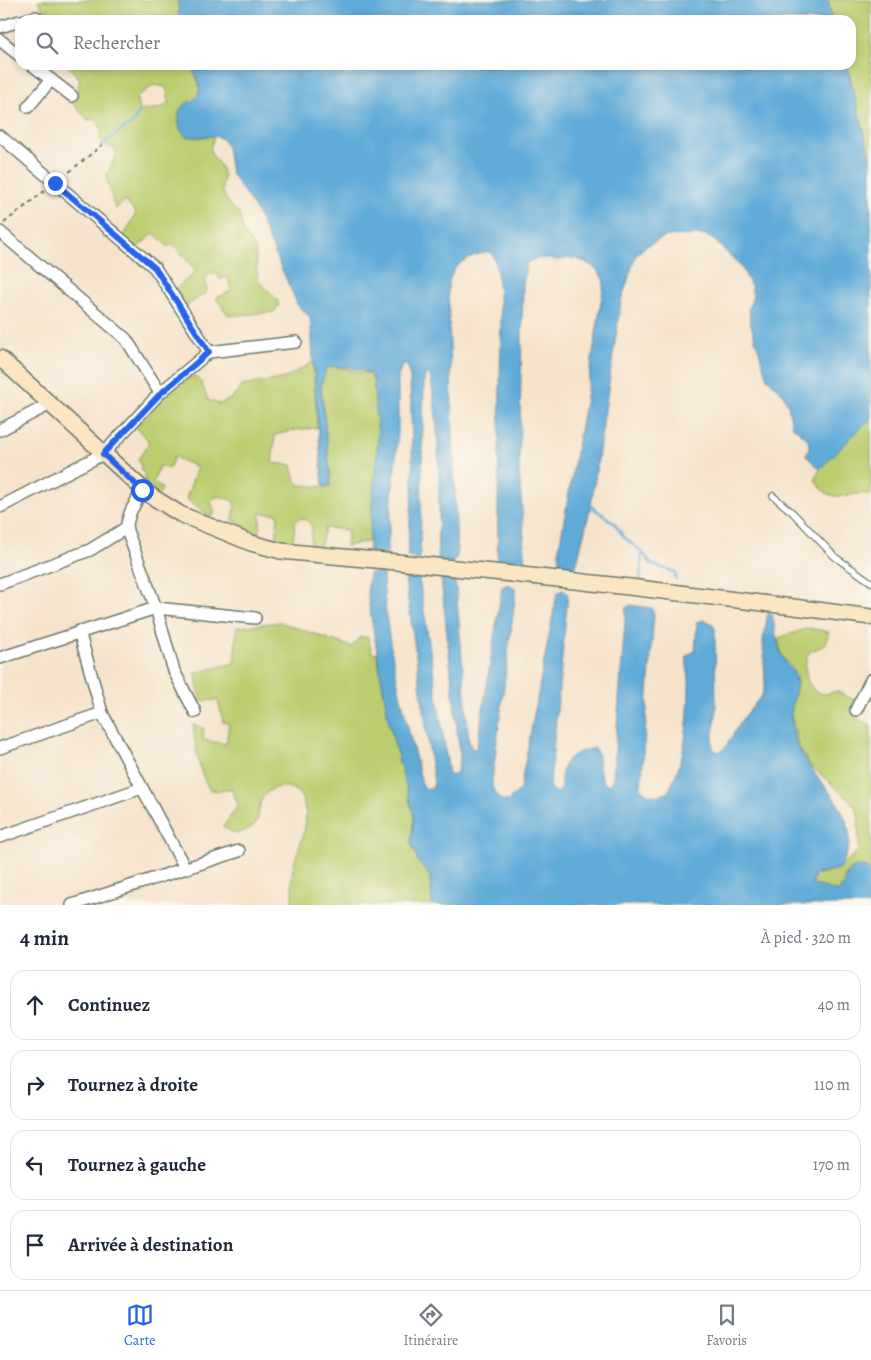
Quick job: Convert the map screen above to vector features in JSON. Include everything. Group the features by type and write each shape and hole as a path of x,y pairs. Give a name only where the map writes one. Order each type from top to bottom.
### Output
{"street":[{"path":"0,27 15,22"},
{"path":"0,40 15,52"},
{"path":"38,70 72,96"},
{"path":"28,107 51,80"},
{"path":"0,136 155,268 209,352"},
{"path":"0,232 126,339 160,394"},
{"path":"0,507 103,454 160,394 209,352 296,342"},
{"path":"0,358 142,490 180,514 251,543 281,551 492,570 708,595 871,617"},
{"path":"0,430 50,404"},
{"path":"142,490 130,513 126,528 156,608 174,671 195,712"},
{"path":"0,584 90,550 126,528"},
{"path":"0,658 79,631 156,608 255,618"},
{"path":"79,631 102,713 185,868"},
{"path":"856,710 871,680"},
{"path":"0,748 102,713"},
{"path":"0,838 142,788"},
{"path":"72,905 95,901 239,850"}],"lane":[{"path":"773,496 793,512 835,557 871,582"}],"green space":[{"path":"38,0 178,0 179,15 61,15 60,12 50,15 48,10 43,10"},
{"path":"828,0 871,0 871,160 848,70 856,70 856,15 831,15"},
{"path":"72,70 193,70 199,84 198,92 183,105 194,138 215,136 211,152 223,172 222,191 228,202 239,213 244,234 255,248 258,280 277,300 279,305 274,312 229,316 216,298 231,291 228,277 220,279 216,272 205,277 207,292 185,307 176,289 196,271 173,244 168,247 154,233 137,248 123,238 136,213 125,201 115,209 106,176 117,154 114,148 107,147 99,138 102,134 101,127 95,119 88,120 73,104 79,97 77,91 80,79","holes":["154,85 166,87 169,102 161,108 140,111 136,97"]},
{"path":"313,362 317,428 295,430 275,435 272,463 292,465 296,481 300,485 326,487 331,481 321,387 325,368 332,366 370,374 375,387 378,429 371,541 346,546 348,530 325,528 319,552 310,550 312,527 306,519 301,518 295,521 292,551 276,541 278,514 261,513 259,536 248,532 243,525 233,520 235,502 220,496 213,498 211,502 215,513 211,517 186,499 197,467 174,457 169,469 159,466 153,483 162,488 159,495 145,483 144,473 140,470 141,466 138,459 148,445 148,440 134,425 164,391 194,376 201,381 208,400 220,404 233,397 242,386 285,378"},
{"path":"871,418 871,495 834,496 827,493 815,479 820,469"},
{"path":"280,622 352,647 360,637 368,637 372,653 377,654 389,723 414,817 411,842 418,861 430,876 432,905 292,905 293,867 306,820 302,797 292,789 280,787 268,792 261,800 256,823 249,829 236,834 223,827 238,805 231,788 222,791 210,790 202,775 193,725 204,728 203,740 226,744 229,724 223,722 218,700 200,701 196,673 234,663 237,627"},
{"path":"809,628 829,632 825,645 809,652 806,659 806,676 809,683 819,693 827,694 836,691 856,701 854,715 857,719 871,725 871,876 870,870 850,869 839,892 818,887 812,882 815,875 838,869 859,850 858,813 852,802 810,765 798,746 791,714 797,682 791,666 782,657 778,638"}],"water":[{"path":"178,0 828,0 831,15 179,15"},
{"path":"193,70 848,70 871,160 871,418 820,469 806,456 809,448 808,439 792,426 788,405 782,393 767,378 750,322 749,308 753,296 751,286 741,266 715,241 705,235 667,236 646,246 636,255 621,301 591,506 576,566 573,575 559,575 559,548 604,283 596,269 581,260 570,258 558,260 535,259 527,263 523,284 519,469 525,552 523,571 497,568 501,324 497,271 493,255 488,252 480,254 467,259 456,267 448,287 457,557 452,563 440,563 437,546 439,513 438,444 433,392 430,375 428,374 425,376 424,381 420,559 407,557 413,486 410,378 408,367 405,364 402,365 398,377 398,434 387,554 384,558 368,554 378,437 373,378 365,371 358,369 344,367 326,368 321,387 331,481 330,486 326,487 323,485 321,464 310,317 298,306 256,210 231,173 227,147 223,139 215,136 186,137 181,131 180,109 199,94 198,81"},
{"path":"383,572 388,626 397,679 422,784 426,789 431,789 434,784 405,578 413,575 419,578 449,774 452,776 457,772 460,758 441,578 450,576 454,579 456,587 469,742 472,749 476,748 478,741 502,587 509,584 516,590 492,782 493,789 501,800 508,801 520,789 557,593 563,590 568,594 550,783 552,790 557,793 561,789 564,765 572,756 586,750 595,748 601,777 606,785 610,784 613,777 626,608 630,605 652,608 654,614 641,788 650,795 667,793 682,755 687,728 689,700 687,655 695,651 697,622 703,620 710,622 715,628 716,715 712,744 714,750 719,752 725,748 741,721 762,695 765,684 763,641 768,613 772,614 781,653 794,673 796,680 791,714 792,726 798,747 838,804 845,818 849,834 848,850 840,867 815,875 812,884 839,892 849,871 858,867 866,867 871,876 871,905 432,905 430,876 418,861 411,842 414,817 389,723 367,593 369,573"}],"waterway":[{"path":"102,145 133,122 140,111"},
{"path":"588,504 614,523 624,537 645,555 651,564 675,572 676,579"},
{"path":"640,584 642,552"}],"route":[{"path":"55,183 155,268 209,352 160,394 103,454 142,490"}]}
